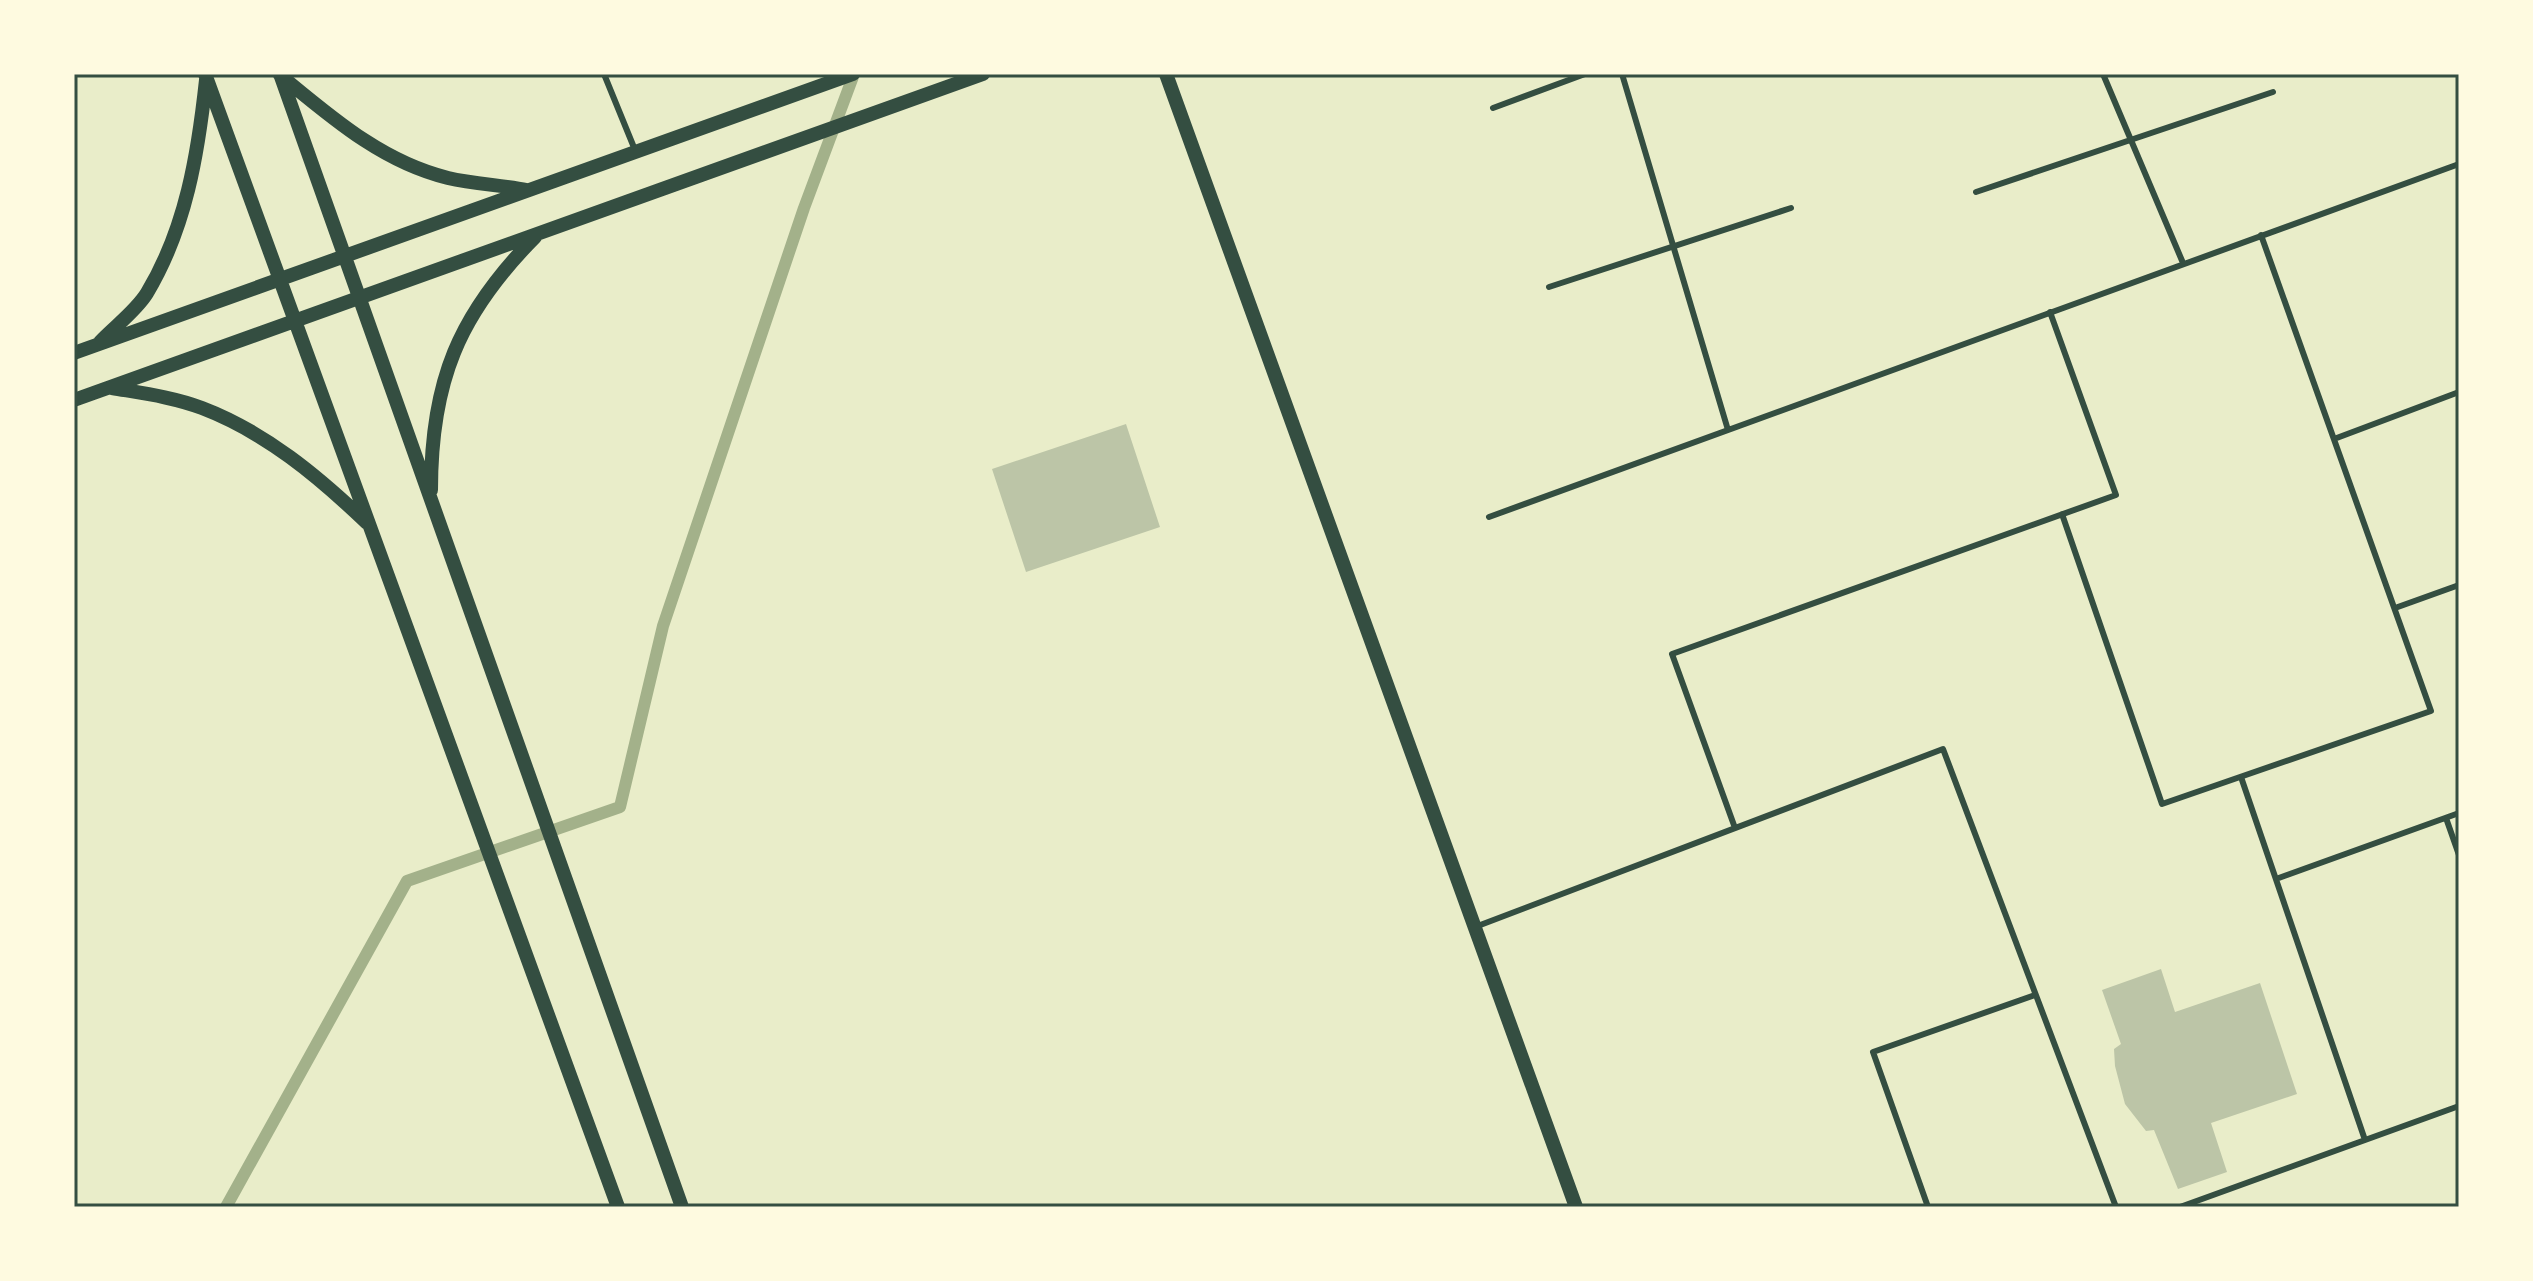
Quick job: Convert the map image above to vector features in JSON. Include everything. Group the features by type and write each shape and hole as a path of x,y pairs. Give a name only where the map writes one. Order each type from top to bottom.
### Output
{"street":[{"path":"280,74 338,122 397,160 448,178 529,191"},
{"path":"280,74 682,1207"},
{"path":"74,353 853,74"},
{"path":"74,400 983,74"},
{"path":"1166,74 1576,1207"},
{"path":"206,76 618,1207"},
{"path":"96,345 146,296 180,224 199,149 206,76"},
{"path":"431,500 431,444 441,381 472,313 503,269 538,234"},
{"path":"110,387 201,407 255,433 327,484 370,526"}],"lane":[{"path":"604,74 636,153"},
{"path":"1493,108 1585,74"},
{"path":"1622,74 1728,430"},
{"path":"2103,74 2183,263"},
{"path":"1976,192 2273,92"},
{"path":"1489,517 2459,164"},
{"path":"1549,287 1791,208"},
{"path":"2062,514 2162,804 2431,711 2261,235"},
{"path":"1735,828 1672,654 2116,495 2050,312"},
{"path":"2334,439 2459,392"},
{"path":"2395,608 2459,585"},
{"path":"1475,927 1943,749 2116,1207"},
{"path":"2241,777 2365,1140"},
{"path":"2276,879 2459,813"},
{"path":"2446,818 2459,855"},
{"path":"1928,1207 1873,1052 2035,995"},
{"path":"2180,1207 2459,1106"}],"building":[{"path":"1126,424 1160,527 1026,572 992,469"},
{"path":"2161,969 2175,1012 2260,983 2297,1094 2211,1123 2227,1172 2178,1189 2154,1130 2146,1131 2125,1104 2115,1066 2114,1049 2121,1044 2102,990"}],"waterway":[{"path":"226,1207 407,881 620,807 663,626 804,208 854,74"}]}
